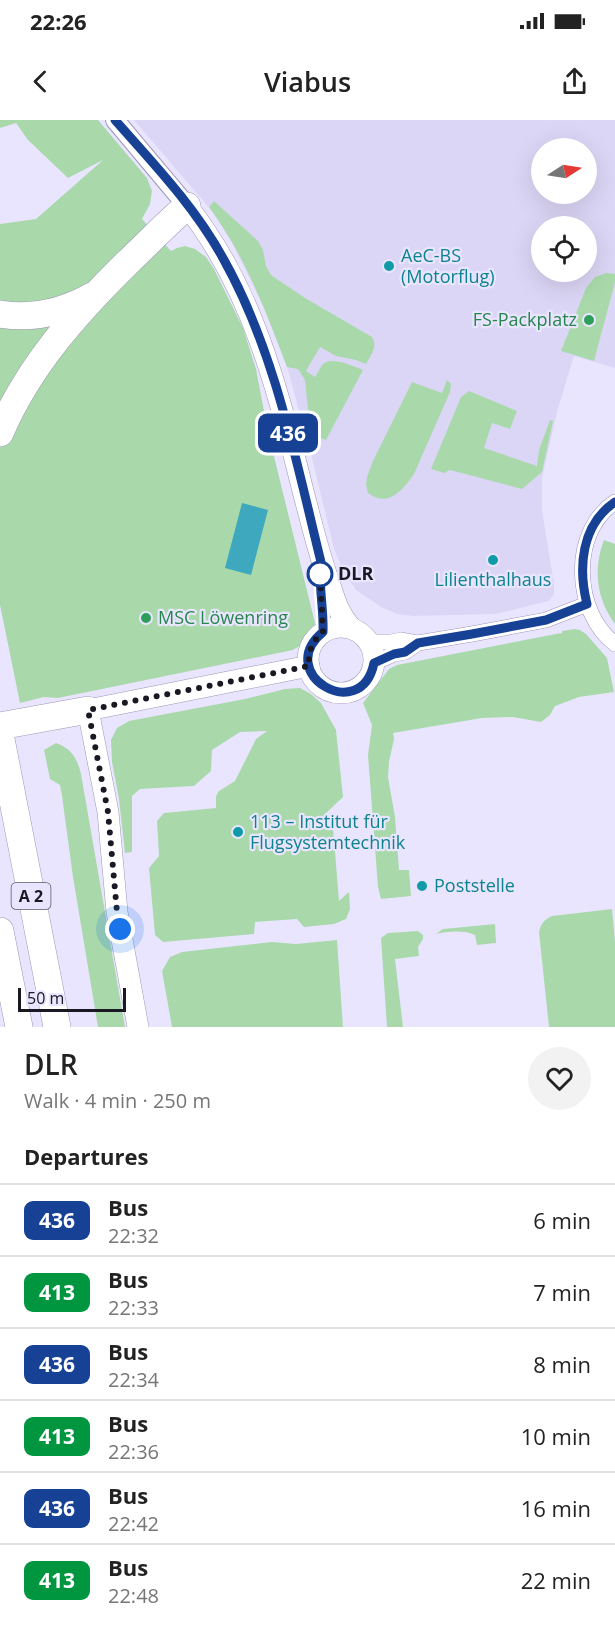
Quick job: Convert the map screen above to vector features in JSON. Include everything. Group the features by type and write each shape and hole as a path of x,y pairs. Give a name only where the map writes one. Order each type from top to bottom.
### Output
{"highway":[{"path":"0,433 9,411 28,378 96,294 163,226 187,206"},
{"path":"0,314 40,315 69,307 96,294"},
{"path":"0,726 88,710"},
{"name":"A 2","path":"0,734 57,1027"},
{"name":"A 2","path":"0,931 19,1027"}],"main road":[{"path":"187,206 225,260 262,343 284,413 321,562 335,604 351,628"},
{"path":"321,562 319,579 323,632"},
{"path":"334,627 351,628 361,633 369,642 374,663 364,683 343,693 330,690 318,683 309,666 309,653 314,641 323,632 334,627"},
{"path":"138,1027 117,912 108,812 88,710 309,666"}],"street":[{"path":"115,120 187,206"},
{"path":"615,502 604,510 593,526 585,546 582,574 587,604 594,619 615,644"},
{"path":"369,642 402,640 418,643 472,634 546,620 587,604"},
{"path":"374,663 405,652 418,643"}],"shaded area":[{"path":"134,120 615,120 615,368 574,356 557,412 542,478 542,510 554,584 554,594 549,601 496,614 413,616 397,614 381,607 356,590 344,573 334,549 287,367 266,312 232,243 211,210"}],"green space":[{"path":"0,120 98,120 147,178 152,191 150,204 142,219 171,251 185,246 195,249 206,257 214,269 243,328 256,369 268,432 315,623 308,640 302,645 293,650 58,698 44,697 20,703 0,605 0,224 36,219 103,160 68,178 28,140 16,123 0,128"},
{"path":"214,201 258,241 271,275 305,298 372,337 374,341 372,354 366,364 336,356 320,347 306,371 315,377 323,364 331,361 343,362 363,370 326,440 320,438 309,420 305,380 298,369 287,367 244,264 209,207"},
{"name":"FS-Packplatz","path":"606,273 615,274 615,282 594,361 561,351 586,288 591,282 597,282 597,276"},
{"path":"447,380 451,384 450,392 414,474 394,496 382,499 368,493 367,477 373,461 412,382 442,393"},
{"path":"469,391 517,411 510,429 492,423 484,448 537,466 539,450 550,420 553,421 542,472 522,489 450,470 444,473 431,469 461,397"},
{"path":"604,540 615,544 615,624 604,604 598,583 598,561"},
{"path":"575,629 586,634 607,658 614,692 579,697 555,706 550,715 541,722 513,717 482,718 393,733 388,777 395,817 399,870 409,870 411,896 381,899 378,887 368,755 372,725 363,703 389,669 397,665"},
{"path":"300,688 321,703 336,730 343,797 325,814 326,827 333,827 339,901 349,892 350,909 346,919 334,924 304,927 297,919 255,922 254,934 163,942 155,935 149,868 159,856 157,821 164,813 216,808 216,796 219,791 235,781 256,739 267,731 240,732 212,750 211,771 194,786 140,789 132,796 132,852 125,853 112,762 111,740 117,728 129,721 285,689"},
{"path":"56,743 73,755 81,774 125,1027 98,1027 60,785 50,779 44,750"},
{"path":"612,909 615,942 615,1027 549,1027 539,932 542,924 552,916"},
{"path":"495,924 496,943 477,945 475,935 466,932 436,934 443,929"},
{"path":"418,931 423,935 418,947 419,956 395,959 403,1027 387,1027 381,938 388,933"},
{"path":"337,940 343,1027 172,1027 162,971 170,957 182,952 272,942 296,944"}],"water":[{"path":"242,503 268,510 251,575 225,568"}],"bus line":[{"name":"436","path":"115,120 169,183 215,244 242,295 262,343 284,413 321,562 319,579 323,632 314,641 308,660 311,672 318,683 336,692 350,691 364,683 374,663 405,652 418,643 546,620 587,604 582,574 585,546 598,518 615,502"}],"place":[{"name":"AeC-BS (Motorflug)","path":"389,266"},
{"name":"FS-Packplatz","path":"589,320"},
{"name":"Lilienthalhaus","path":"493,560"},
{"name":"DLR","path":"320,574"},
{"name":"MSC Löwenring","path":"146,618"},
{"name":"113 – Institut für Flugsystemtechnik","path":"238,832"},
{"name":"Poststelle","path":"422,886"}],"route":[{"path":"120,929 108,812 88,710 309,666 311,647 323,632 320,574"}]}
